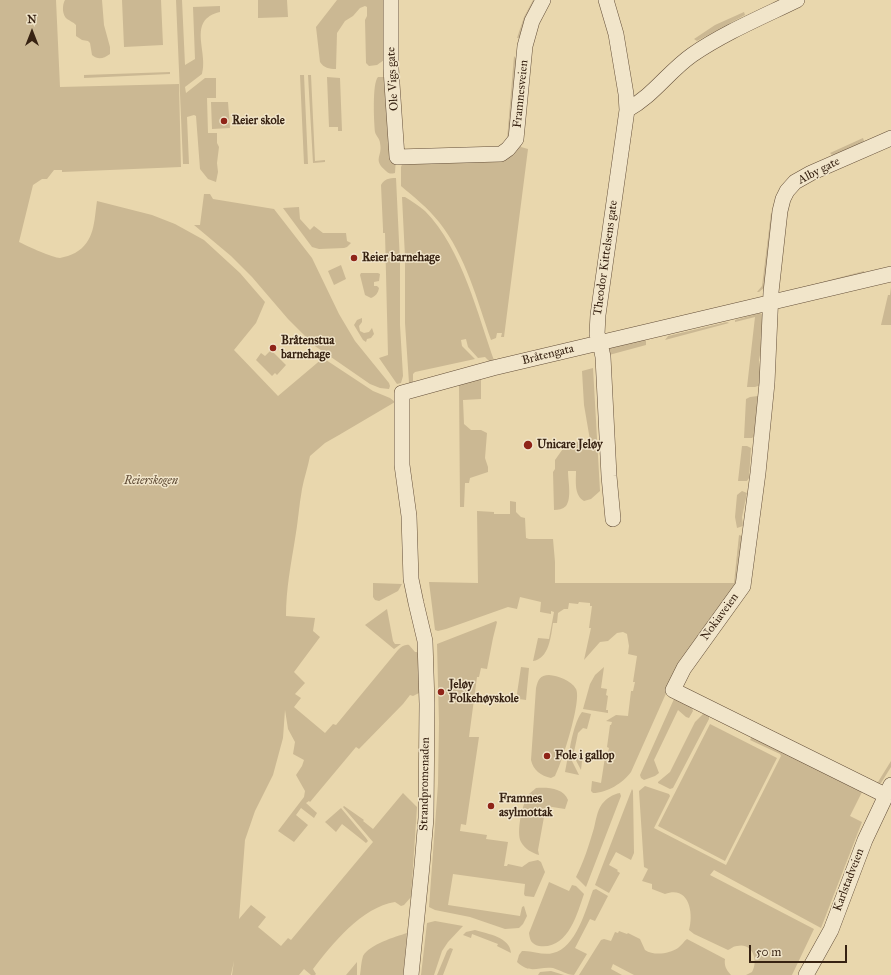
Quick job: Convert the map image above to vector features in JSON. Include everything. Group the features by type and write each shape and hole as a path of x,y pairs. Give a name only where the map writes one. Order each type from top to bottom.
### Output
{"street":[{"name":"Ole Vigs gate","path":"391,0 391,69 397,157"},
{"name":"Framnesveien","path":"397,157 501,154 508,149 516,139 525,46 532,21 542,0"},
{"name":"Theodor Kittelsens gate","path":"606,0 616,34 626,94 627,110 598,315 597,334 603,357 609,476 613,519"},
{"path":"627,110 640,103 691,56 728,34 797,0"},
{"name":"Alby gate","path":"770,302 780,211 787,191 795,182 811,173 891,138"},
{"name":"Bråtengata","path":"414,593 408,505 402,465 402,393 493,368 891,274"},
{"name":"Nokiaveien","path":"770,302 767,383 758,473 743,586 684,668 673,690 888,790"},
{"name":"Strandpromenaden","path":"411,975 426,818 427,704 425,640 414,593"},
{"name":"Karlstadveien","path":"806,975 830,930 865,840 888,790"}],"green space":[{"name":"Reierskogen","path":"0,0 56,0 60,87 179,84 181,167 62,172 62,170 54,170 47,179 42,179 33,185 19,242 40,252 60,258 75,253 82,248 90,237 94,223 97,201 152,215 175,224 204,240 240,273 265,302 256,323 234,350 278,396 323,358 373,391 390,398 395,402 325,443 310,456 301,495 290,567 286,616 315,618 313,631 320,637 294,672 305,683 295,694 301,698 294,707 325,733 333,724 336,725 398,650 405,645 409,645 420,657 419,693 413,696 410,695 359,749 356,747 310,802 309,801 306,803 317,813 314,818 301,808 296,815 308,825 294,842 278,831 304,797 305,791 296,775 304,760 293,754 295,742 288,729 285,710 283,738 273,775 255,811 245,840 239,919 251,905 266,917 258,927 281,946 288,938 291,940 373,842 343,807 344,806 364,820 363,821 373,829 403,793 417,807 411,897 404,905 401,906 395,902 383,905 360,919 339,938 321,959 313,969 316,974 315,975 311,975 304,969 299,975 232,975 234,961 231,975 0,975"},
{"path":"65,0 102,0 104,25 110,47 110,54 101,58 94,57 92,55 90,43 76,36 76,25 67,19 63,13"},
{"path":"122,0 161,0 163,45 124,47"},
{"path":"176,0 182,0 185,65 195,59 193,7 220,6 220,12 210,16 204,22 201,29 203,56 202,74 185,87 186,93 205,78 216,78 216,98 207,98 208,133 217,133 217,143 219,147 216,182 208,179 200,169 196,116 194,115 187,117 189,164 183,164"},
{"path":"258,0 287,0 288,17 258,18"},
{"path":"337,0 385,0 384,60 377,65 369,66 366,63 365,20 367,16 367,7 365,6 360,8 353,16 345,21 337,33 336,69 327,68 320,62 316,27"},
{"path":"533,0 535,2 519,38 517,38 524,17"},
{"path":"744,12 745,15 697,41 694,39 715,25"},
{"path":"514,56 518,61 511,135 507,140"},
{"path":"170,72 170,74 84,78 84,75"},
{"path":"300,75 304,75 308,164 304,164"},
{"path":"308,75 311,75 315,161 325,160 325,162 313,163"},
{"path":"327,77 340,78 342,131 338,131 338,127 329,127"},
{"path":"378,77 384,77 387,79 396,157 395,173 392,174 382,167 379,161 381,148 375,132 374,112 374,95"},
{"path":"527,91 521,147 528,149 504,337 501,337 502,333 497,333 496,338 491,340 476,294 457,249 435,217 401,186 401,167 403,162 510,153"},
{"path":"211,102 228,102 230,128 212,129"},
{"path":"863,138 864,141 840,153 832,155 830,153"},
{"path":"396,178 403,376 401,383 397,384 379,358 388,355 385,233 383,233 381,185 387,179"},
{"path":"204,194 210,194 213,199 274,209 312,258 339,314 355,341 389,383 389,389 380,388 370,384 315,346 288,319 252,277 231,256 194,225 200,225"},
{"path":"402,197 405,197 425,211 438,226 449,244 468,283 495,363 492,364 485,357 478,358 468,347 466,339 461,340 462,346 475,359 415,372 413,374 413,384 409,383 405,323 405,257"},
{"path":"299,207 300,219 310,230 314,226 323,233 346,233 347,241 351,243 344,248 319,249 312,247 283,208"},
{"path":"771,213 775,215 765,287 757,292 762,286"},
{"path":"341,265 346,279 334,285 328,271"},
{"path":"864,271 865,274 784,292 788,291"},
{"path":"361,273 380,274 379,281 374,282 374,286 379,288 378,291 371,298 365,295 360,275"},
{"path":"891,287 891,325 881,325 888,295 890,295"},
{"path":"760,313 763,315 766,326 759,360 761,385 747,387 755,317 735,322 735,320"},
{"path":"362,318 362,322 359,326 360,331 364,333 369,332 372,328 374,334 371,338 367,339 366,342 363,340 354,325 357,320"},
{"path":"727,322 729,323 665,340 668,336"},
{"path":"643,339 646,341 646,345 609,355 607,348"},
{"path":"271,350 286,365 277,375 275,373 272,376 256,360 261,353 265,356"},
{"path":"593,368 600,491 591,499 584,501 577,492 576,471 568,471 568,503 559,510 554,510 553,472 555,469 555,460 567,443 590,440 584,405 582,371"},
{"path":"481,379 481,399 463,400 464,424 471,430 481,430 487,433 485,458 488,472 470,478 469,483 465,483 464,507 460,507 459,384"},
{"path":"758,396 759,400 755,435 752,438 744,438 746,399"},
{"path":"742,446 751,448 749,478 747,481 738,481"},
{"path":"742,491 747,493 742,517 743,526 737,528 735,517 737,495"},
{"path":"510,501 516,502 516,512 521,517 525,518 526,538 553,539 555,583 734,583 739,535 742,536 738,582 668,689 631,772 619,783 598,793 593,793 591,791 592,781 601,783 605,757 607,757 609,748 607,747 610,725 612,722 606,721 616,715 628,716 631,691 633,691 635,682 633,682 637,656 628,654 629,646 627,634 623,632 617,633 608,641 600,642 584,660 591,628 589,628 592,606 590,606 590,603 569,603 568,609 564,609 558,613 557,623 553,623 546,652 543,656 533,661 538,638 549,639 554,612 551,611 551,614 540,612 541,602 520,597 517,609 508,607 446,629 438,631 435,630 429,582 478,583 477,511 494,512 494,514 510,514"},
{"path":"373,583 402,584 398,591 379,601 375,600 373,597"},
{"path":"387,609 393,641 395,644 401,644 394,649 365,625"},
{"path":"496,621 487,669 481,668 479,677 477,677 469,737 479,737 466,825 461,824 460,831 487,835 486,839 508,842 504,866 507,866 508,864 522,867 529,862 538,860 541,862 545,872 534,897 525,896 525,884 453,874 448,905 520,916 522,907 524,906 527,916 523,924 519,928 505,929 470,917 435,910 429,907 438,784 439,723 437,644"},
{"path":"521,667 529,668 526,700 519,699 519,701 516,700"},
{"path":"604,667 601,688 607,689 606,695 608,696 606,710 608,710 608,713 583,709 590,684 595,675"},
{"path":"549,675 560,677 571,683 576,689 577,695 574,718 566,746 555,776 551,778 538,772 531,760 536,688 540,678"},
{"path":"676,698 691,705 693,711 689,718 678,710 654,760 659,773 644,780 640,775 674,699"},
{"path":"582,712 591,714 587,729 583,728 578,733 574,752 581,755 581,770 570,749 576,724"},
{"path":"704,713 709,713 709,719 673,788 670,789 658,783 670,772 695,722"},
{"path":"710,724 777,758 725,861 658,826"},
{"path":"753,735 863,790 850,816 862,822 821,928 714,870 710,875 814,929 792,975 746,975 752,972 755,962 753,953 750,949 742,945 734,946 728,950 694,934 689,930 691,916 690,909 688,902 684,897 680,893 673,892 665,894 652,889 652,884 642,881 648,869 644,867 639,791 645,786 669,794 670,796 654,828 726,865 781,756 780,754 750,740"},
{"path":"568,756 570,757 579,775 565,772"},
{"path":"891,761 891,767 881,783 874,785 870,783 878,782"},
{"path":"536,788 555,789 563,793 568,800 565,809 546,806 538,850 539,855 531,852 525,847 521,842 519,832 520,818 526,798"},
{"path":"632,789 634,853 631,860 616,852 609,865 618,870 617,871 620,873 609,893 595,885"},
{"path":"620,793 621,796 586,887 576,877 588,847 600,807 606,800"},
{"path":"341,808 366,838 368,841 366,843 342,824 336,832 325,822"},
{"path":"549,882 569,891 572,885 576,886 584,894 570,929 564,937 549,946 539,946 531,941 529,933"},
{"path":"596,889 608,896 595,921 590,919 575,948 587,954 574,975 553,968 526,968 517,962 522,951 549,954 561,950 568,944 579,927 593,890"},
{"path":"435,921 463,926 442,951 434,975 421,975 427,923"},
{"path":"475,930 503,940 507,943 511,953 497,946 498,944 472,934 471,938 463,935 466,932"},
{"path":"619,931 628,933 640,939 645,950 657,954 674,950 687,939 725,959 726,967 731,975 634,975 613,964 611,969 622,975 579,975 601,940 604,939 611,941 615,932 618,933"},
{"path":"407,933 403,975 360,975 362,958 366,952 383,942"},
{"path":"450,948 453,949 443,975 437,975 447,951"},
{"path":"357,962 357,975 346,975"},
{"path":"551,971 564,975 538,975 540,972"}],"place":[{"name":"Reier skole","path":"224,121"},
{"name":"Reier barnehage","path":"354,258"},
{"name":"Bråtenstua barnehage","path":"273,348"},
{"name":"Unicare Jeløy","path":"528,445"},
{"name":"Jeløy Folkehøyskole","path":"441,692"},
{"name":"Fole i gallop","path":"547,756"},
{"name":"Framnes asylmottak","path":"491,806"}]}
